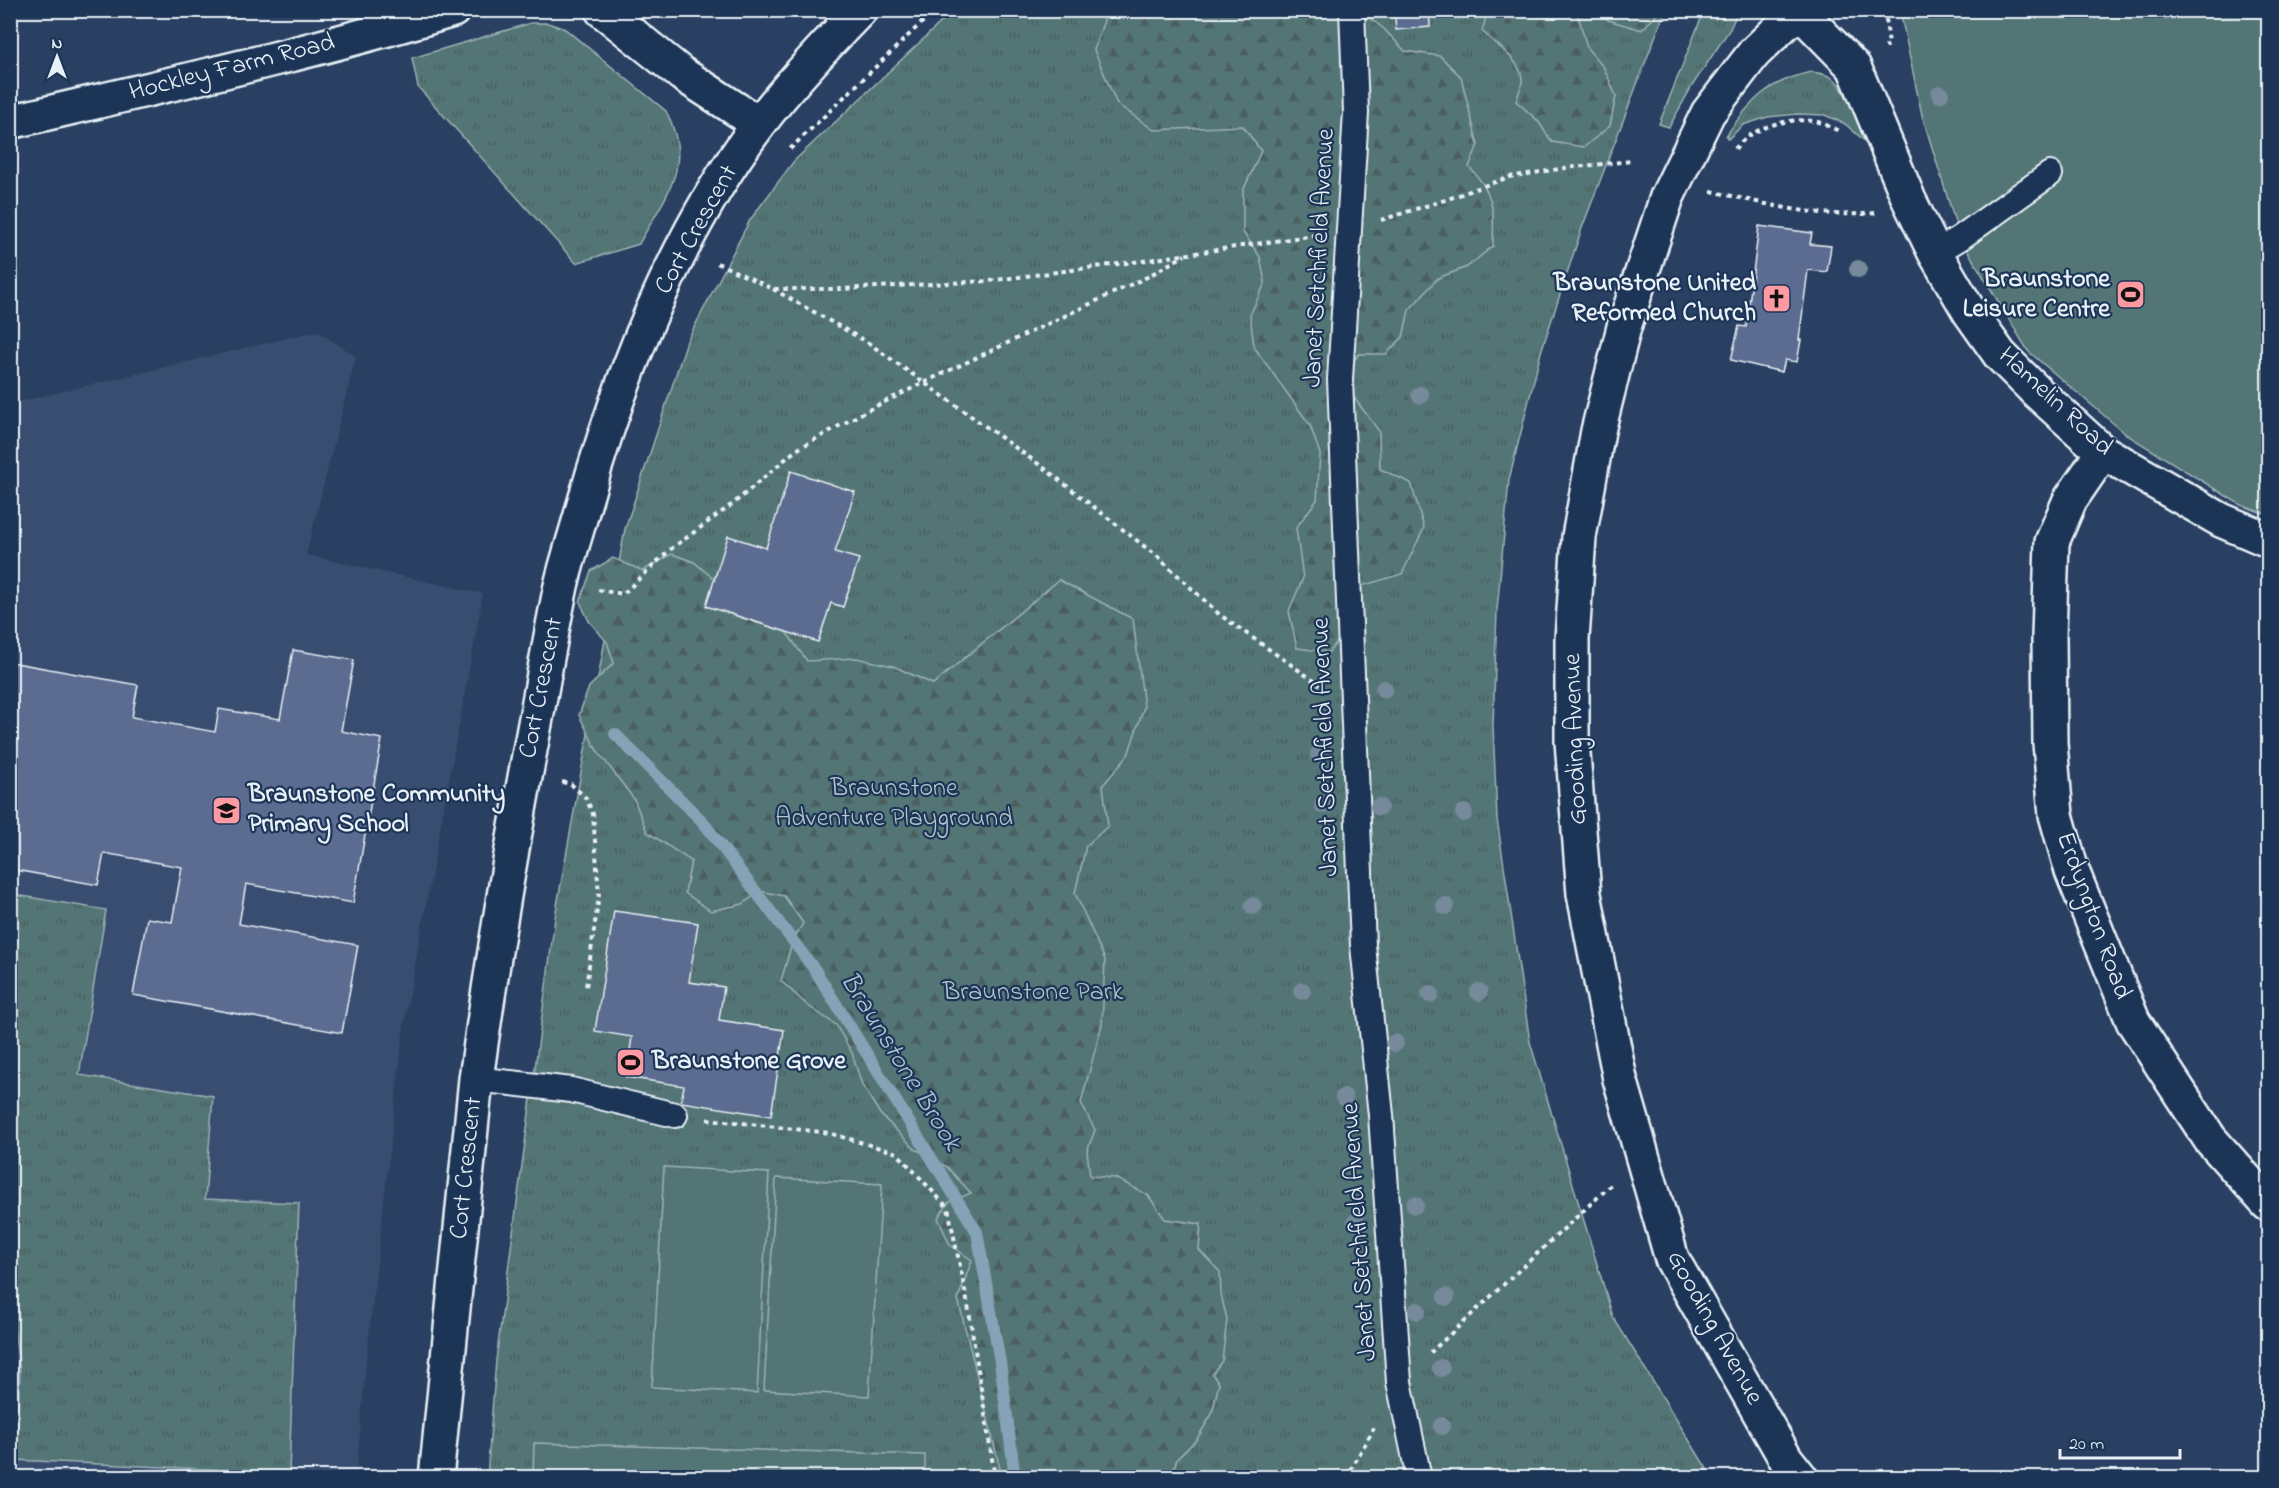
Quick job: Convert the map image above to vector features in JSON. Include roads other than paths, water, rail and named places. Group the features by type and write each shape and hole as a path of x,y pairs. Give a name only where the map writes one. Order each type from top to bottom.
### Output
{"street":[{"name":"Hockley Farm Road","path":"10,122 395,28 453,10"},
{"path":"602,10 682,74 759,124"},
{"name":"Cort Crescent","path":"436,1478 476,1079 505,887 562,583 616,402 647,321 685,246 716,189 759,124 813,58 860,10"},
{"name":"Hamelin Road","path":"1802,11 1854,67 1909,200 1935,253 1969,311 2001,355 2037,392 2103,452 2221,520 2268,540"},
{"name":"Gooding Avenue","path":"1802,11 1754,53 1708,113 1667,197 1624,327 1598,431 1579,537 1572,639 1572,741 1584,894 1620,1079 1672,1259 1786,1459 1802,1478"},
{"name":"Erdyngton Road","path":"2103,452 2070,500 2052,542 2049,636 2050,743 2056,815 2072,871 2133,1021 2210,1139 2268,1204"}],"lane":[{"name":"Janet Setchfield Avenue","path":"1352,10 1356,112 1340,379 1363,946 1381,1115 1399,1382 1419,1478"},
{"path":"1935,253 2050,174"},
{"path":"476,1079 571,1090 675,1115"}],"waterway":[{"name":"Braunstone Brook","path":"615,734 703,822 815,970 977,1232 1000,1362 1015,1478"}],"place":[{"name":"Braunstone Leisure Centre","path":"2131,295"},
{"name":"Braunstone United Reformed Church","path":"1777,299"},
{"name":"Braunstone Community Primary School","path":"227,810"},
{"name":"Braunstone Grove","path":"631,1062"}],"park label":[{"name":"Braunstone Adventure Playground","path":"894,804"},
{"name":"Braunstone Park","path":"1033,993"}]}
